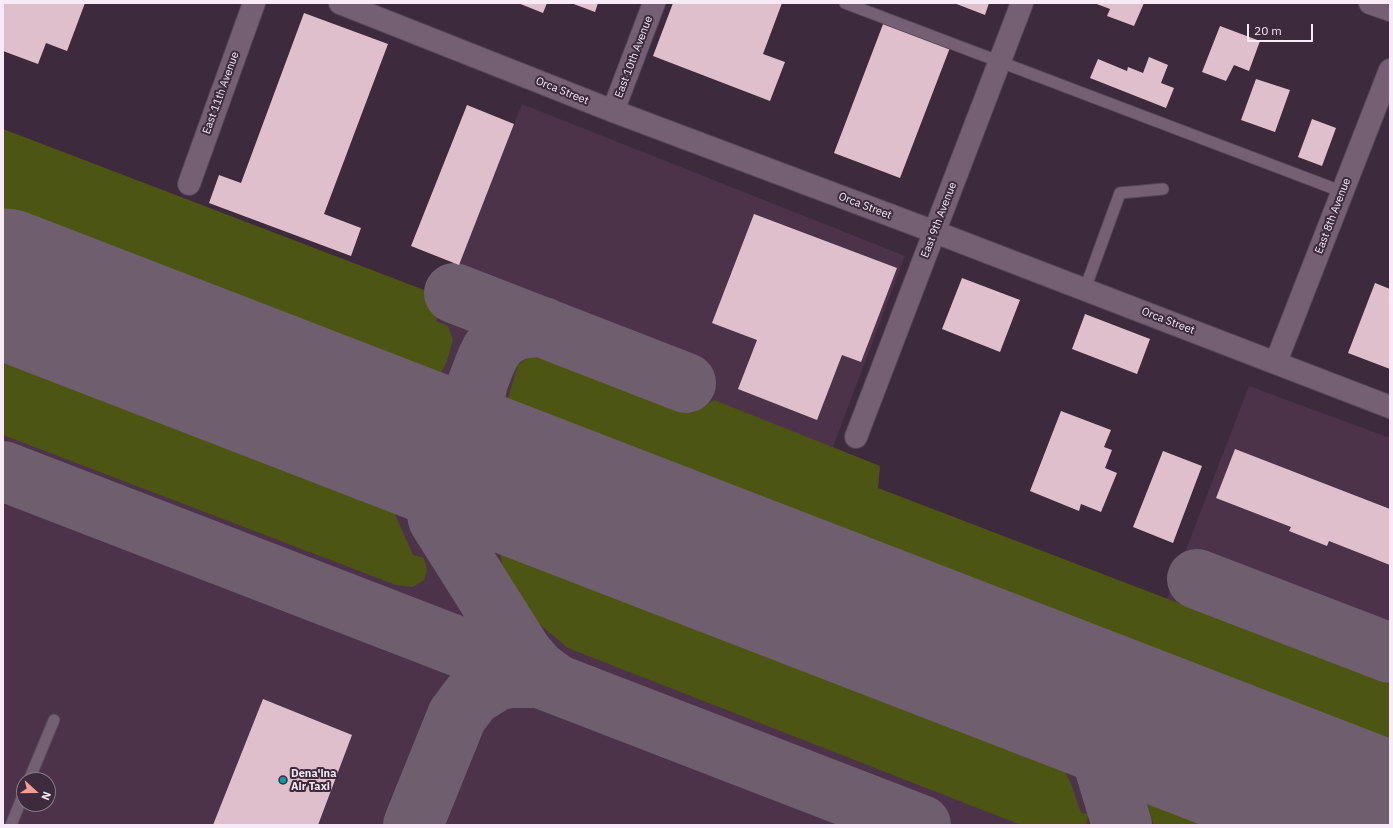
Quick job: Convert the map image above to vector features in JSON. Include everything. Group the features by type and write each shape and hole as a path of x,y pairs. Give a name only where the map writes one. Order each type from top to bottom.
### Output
{"street":[{"name":"East 11th Avenue","path":"189,184 254,3"},
{"name":"Orca Street","path":"340,3 613,111 935,232 1390,407"},
{"name":"East 10th Avenue","path":"613,111 654,3"},
{"name":"East 9th Avenue","path":"856,437 1022,3"},
{"path":"1370,3 1390,10"},
{"name":"East 8th Avenue","path":"1276,362 1390,70"}],"lane":[{"path":"845,3 1343,192"},
{"path":"1084,289 1120,193 1163,189"},
{"path":"32,772 54,720"},
{"path":"11,825 16,812"}],"shaded area":[{"path":"522,104 905,256 833,447 880,466 878,488 1167,599 1249,386 1390,438 1390,825 3,825 3,129 445,298"}],"green space":[{"path":"3,129 445,298 436,321 448,326 453,340 447,361 437,381 425,386 406,377 393,377 3,228"},
{"path":"3,332 334,462 354,472 370,485 394,512 413,555 424,558 427,570 424,580 413,587 396,585 3,435"},
{"path":"528,358 541,358 693,413 714,400 880,466 878,488 1390,684 1390,757 1359,750 523,429 513,422 506,404 518,365"},
{"path":"503,535 517,535 537,538 999,721 1031,736 1060,763 1070,781 1081,813 1089,814 1086,825 1021,825 568,648 537,622 524,607 512,588 503,570 500,552"},
{"path":"1153,783 1276,825 1154,825 1143,792"}],"building":[{"path":"3,3 85,3 67,51 46,43 38,64 3,51"},
{"path":"518,3 547,3 543,13"},
{"path":"571,3 598,3 595,12"},
{"path":"673,3 782,3 763,54 785,62 770,101 653,56"},
{"path":"954,3 989,3 985,15"},
{"path":"1094,3 1144,3 1134,26 1107,16 1110,9"},
{"path":"304,13 388,44 324,214 361,228 351,256 209,203 219,175 241,183"},
{"path":"885,19 951,45 900,178 834,153"},
{"path":"1220,26 1260,41 1249,71 1234,65 1226,81 1202,72"},
{"path":"1149,57 1168,65 1161,83 1174,88 1166,108 1090,78 1098,59 1127,71 1128,67 1143,73"},
{"path":"1256,79 1290,90 1275,132 1241,120"},
{"path":"467,105 514,124 459,265 411,246"},
{"path":"1312,119 1336,128 1322,166 1298,157"},
{"path":"754,214 897,268 861,362 842,355 817,420 738,389 757,340 712,323"},
{"path":"962,278 1020,300 1000,352 942,329"},
{"path":"1375,283 1390,289 1390,369 1348,353"},
{"path":"1085,314 1150,339 1137,374 1072,349"},
{"path":"1061,411 1111,430 1104,447 1112,450 1105,468 1117,473 1101,512 1081,504 1079,511 1030,491"},
{"path":"1235,449 1390,509 1390,565 1329,541 1327,546 1289,531 1291,527 1216,498"},
{"path":"1163,451 1202,466 1173,543 1133,527"},
{"name":"Dena'ina Air Taxi","path":"263,699 352,735 318,825 213,825"}],"taxiway":[{"path":"454,293 686,383"},
{"path":"543,327 513,331 498,341 491,351 437,488 436,509 438,519 523,654 538,671 553,682"},
{"path":"477,387 474,400 474,417 479,435 488,454 499,466 544,493"},
{"path":"348,415 393,427 410,428 426,426 439,422 459,409 477,387"},
{"path":"3,471 921,825"},
{"path":"1197,579 1390,653"},
{"path":"413,825 457,716 472,696 496,681 509,678 538,678"},
{"path":"1051,688 1078,708 1088,720 1096,739 1122,825"}],"runway":[{"path":"3,283 1390,818"}],"place":[{"name":"Dena'ina Air Taxi","path":"283,780"}]}
